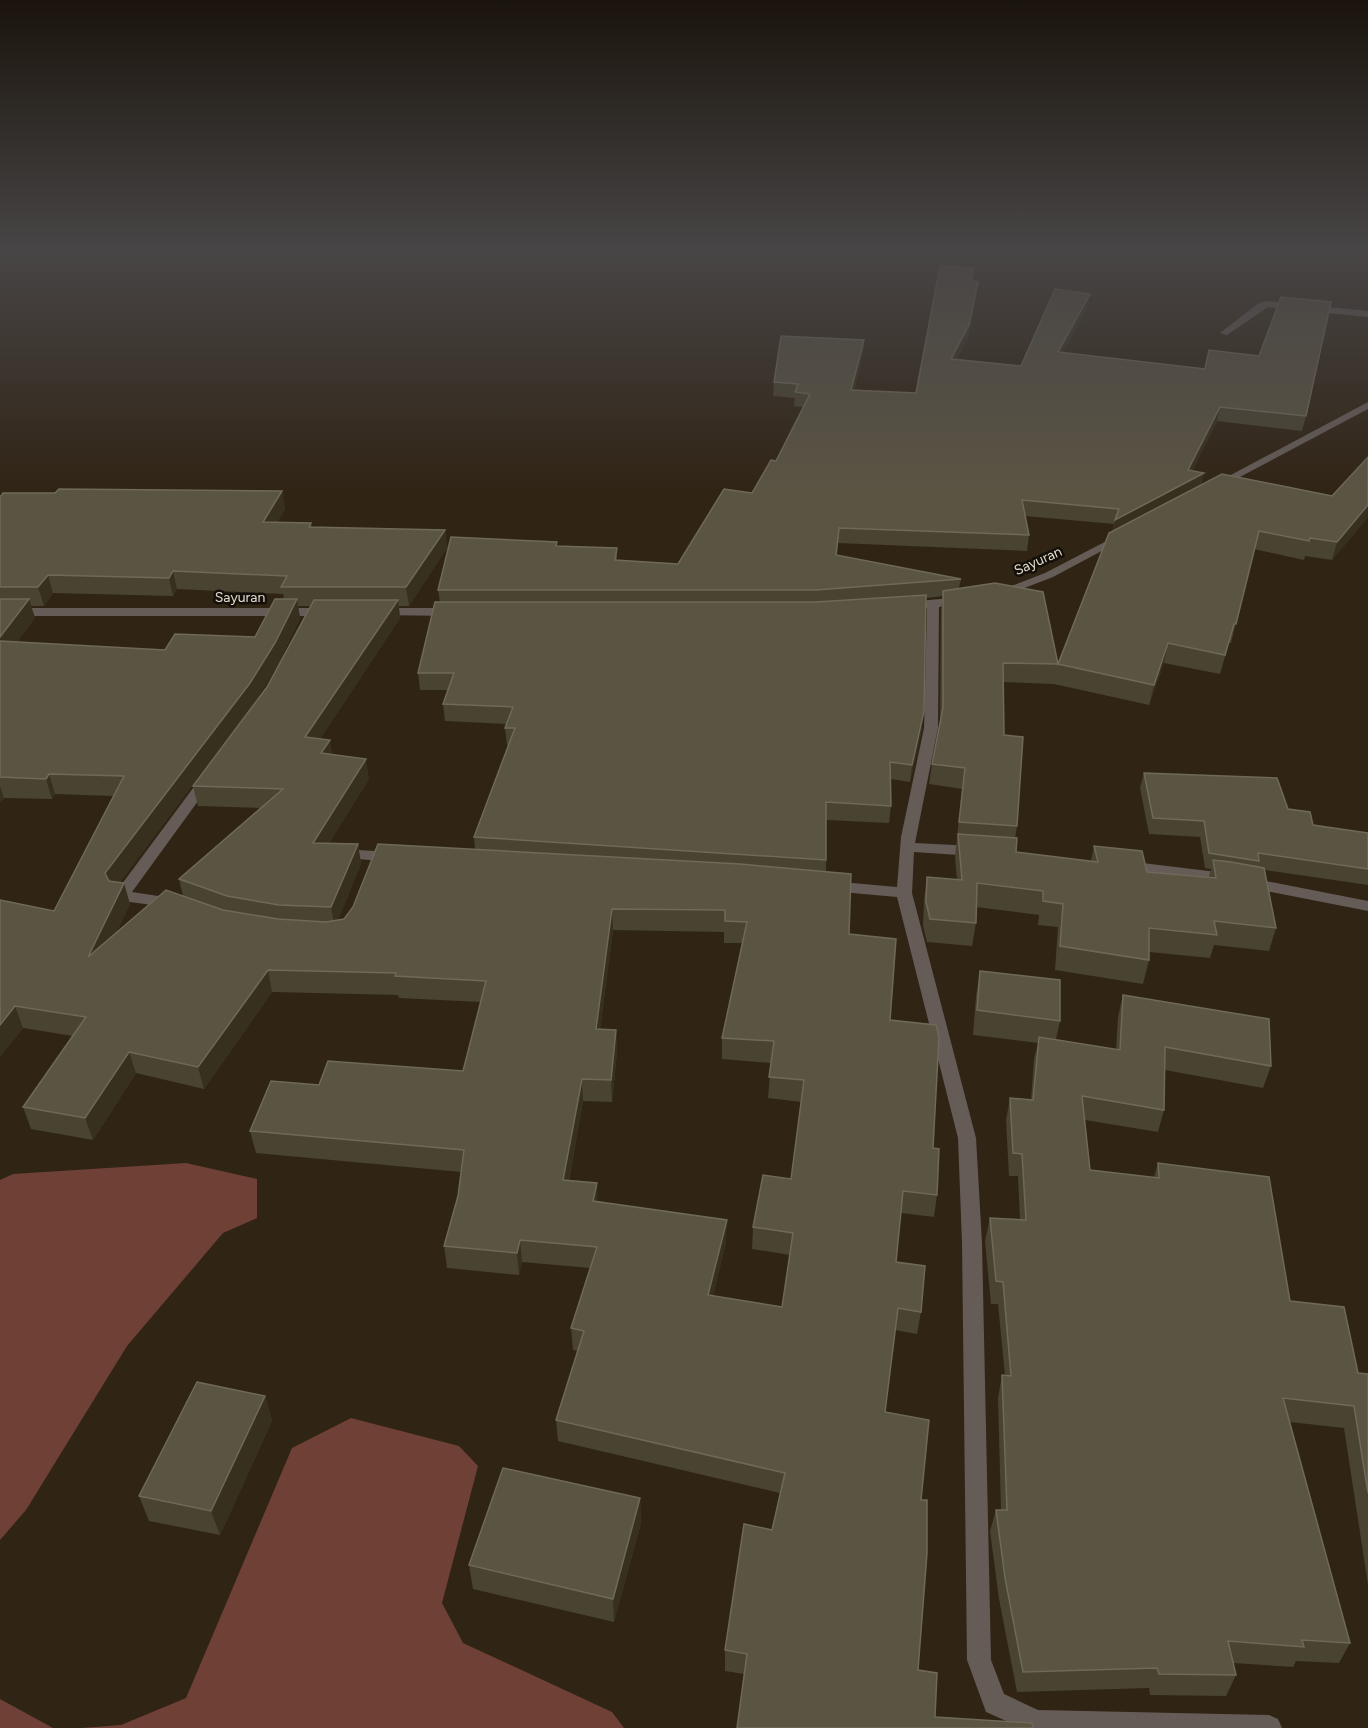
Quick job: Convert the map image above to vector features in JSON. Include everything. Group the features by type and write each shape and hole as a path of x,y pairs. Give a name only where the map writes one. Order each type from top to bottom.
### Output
{"street":[{"path":"1224,333 1229,330"},
{"path":"1203,493 1368,405"},
{"name":"Sayuran","path":"897,607 933,605 992,596 1049,575 1131,531"},
{"path":"933,605 931,728 908,846 904,893 967,1138 972,1244 979,1660 995,1703 1037,1722 1269,1728"},
{"name":"Sayuran","path":"0,612 310,617 335,612"},
{"path":"370,612 464,612"},
{"path":"190,910 169,902 121,896 213,770"},
{"path":"908,846 987,852"},
{"path":"339,854 372,861 410,858"},
{"path":"1112,864 1225,878 1368,906"},
{"path":"811,884 904,893"}],"shaded area":[{"path":"186,1163 257,1179 257,1218 223,1233 127,1346 26,1510 0,1540 0,1180 13,1174"},
{"path":"351,1418 459,1446 478,1466 442,1603 463,1643 612,1712 624,1728 81,1728 121,1725 186,1698 292,1448"},
{"path":"0,1699 53,1728 0,1728"}],"building":[{"path":"928,330 967,330 951,359 1021,366 1037,330 1070,330 1058,352 1205,369 1209,350 1259,356 1269,330 1325,330 1306,416 1220,407 1188,470 1204,473 1115,520 1119,509 1022,500 1029,535 839,528 836,555 961,579 816,590 438,590 451,537 557,542 556,546 617,548 615,560 678,564 724,489 752,493 771,460 776,461 810,394 795,392 798,384 774,382 781,336 864,340 851,390 916,393"},
{"path":"1368,457 1368,505 1337,542 1310,538 1309,541 1259,531 1236,624 1234,624 1225,655 1168,643 1154,685 1058,664 1109,533 1222,474 1332,496"},
{"path":"59,489 282,491 263,522 311,523 309,527 445,530 406,587 281,587 287,576 173,571 169,578 48,575 38,587 0,587 0,497 3,493 55,493"},
{"path":"995,583 1043,592 1058,664 1003,663 1004,735 1023,737 1017,826 959,822 965,768 932,764 943,708 943,591"},
{"path":"926,595 924,711 912,765 890,762 891,806 826,802 826,860 474,837 515,728 505,728 513,707 443,704 454,673 418,673 435,602 816,602"},
{"path":"0,599 29,599 0,637"},
{"path":"275,599 297,599 275,643 250,683 105,873 109,881 124,883 88,957 166,890 223,910 278,919 326,922 344,919 353,907 378,844 740,864 851,874 849,934 896,939 890,1020 936,1025 939,1037 933,1148 939,1149 937,1195 903,1191 896,1262 925,1266 921,1312 898,1308 885,1412 929,1420 921,1500 927,1500 927,1553 918,1670 937,1673 935,1717 1032,1723 1033,1728 737,1728 747,1654 725,1650 744,1524 772,1530 785,1473 556,1420 584,1331 571,1328 597,1247 520,1240 517,1253 444,1246 458,1196 464,1150 250,1131 271,1081 319,1085 328,1061 463,1071 486,981 395,976 396,973 268,970 198,1067 129,1052 85,1118 23,1107 86,1017 15,1006 0,1025 0,900 54,911 124,776 49,774 46,779 0,777 0,641 165,650 175,634 255,637","holes":["612,909 725,910 725,921 747,922 722,1038 774,1041 769,1077 804,1080 791,1179 763,1175 753,1227 793,1233 782,1307 708,1295 727,1220 593,1201 597,1183 563,1180 582,1079 611,1080 616,1030 596,1029"]},
{"path":"314,600 398,600 305,737 330,740 321,753 366,759 313,843 358,844 331,907 279,905 227,896 179,879 283,789 193,786 267,687"},
{"path":"1144,773 1277,778 1288,809 1310,812 1313,825 1368,833 1368,869 1258,853 1259,861 1209,853 1204,821 1153,818"},
{"path":"958,834 1017,838 1016,852 1098,862 1094,846 1142,851 1147,872 1216,878 1213,860 1264,868 1276,928 1214,921 1217,935 1149,928 1149,960 1060,946 1063,904 1043,901 1043,891 977,883 976,923 930,919 926,902 927,877 962,880"},
{"path":"980,971 1060,980 1060,1021 977,1010"},
{"path":"1123,995 1269,1019 1271,1066 1165,1047 1164,1110 1082,1096 1090,1170 1159,1178 1158,1163 1269,1177 1290,1301 1344,1307 1358,1373 1368,1374 1368,1493 1354,1406 1283,1398 1350,1643 1302,1640 1304,1647 1228,1641 1236,1675 1159,1674 1157,1668 1023,1672 1005,1578 996,1510 1007,1510 1002,1375 1011,1376 1003,1282 996,1281 990,1218 1026,1220 1022,1154 1013,1153 1010,1098 1033,1100 1039,1037 1120,1050"},
{"path":"197,1382 265,1396 211,1511 139,1496"},
{"path":"503,1468 640,1498 613,1599 469,1565"}]}
